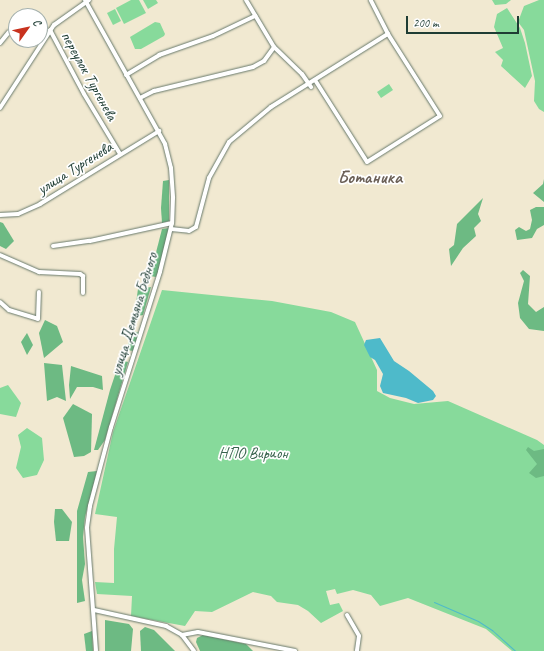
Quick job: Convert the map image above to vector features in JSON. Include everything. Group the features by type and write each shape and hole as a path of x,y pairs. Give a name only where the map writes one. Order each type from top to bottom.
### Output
{"street":[{"path":"246,0 274,48 302,74 310,86"},
{"path":"315,80 367,162 440,116 388,34 370,0"},
{"path":"0,108 50,30 63,17 87,1"},
{"name":"улица Демьяна Бедного","path":"87,1 126,75 159,131 168,152 171,168 172,223 158,282 112,423 90,506 87,528 96,651"},
{"path":"126,75 159,54 214,36 255,16"},
{"name":"переулок Тургенева","path":"50,30 84,94 120,154"},
{"path":"0,43 8,32"},
{"path":"171,229 189,231 196,227 209,178 229,142 271,107 310,86 315,80 388,34"},
{"path":"140,98 154,91 253,67 264,61 274,48"},
{"name":"улица Тургенева","path":"0,215 18,214 32,208 159,131"},
{"path":"53,246 90,242 172,223"},
{"path":"0,255 39,272 80,274 83,276 83,293"},
{"path":"0,302 9,310 38,319 40,292"},
{"path":"94,610 166,626 182,635 194,651"},
{"path":"346,615 359,636 357,651"},
{"path":"182,635 198,632 295,651"}],"green space":[{"path":"131,0 139,0 146,13 124,24 116,8"},
{"path":"143,0 156,0 158,3 148,9"},
{"path":"492,0 511,0 506,4 495,5"},
{"path":"539,0 544,0 544,112 539,109 534,101 535,81 524,30 518,22 524,6"},
{"path":"507,8 520,28 525,43 532,76 525,88 501,66 503,60 495,52 503,48 494,27 497,14"},
{"path":"115,9 121,21 113,25 107,13"},
{"path":"155,22 160,23 165,34 164,36 141,49 135,49 130,37"},
{"path":"389,84 393,90 381,98 377,92"},
{"path":"544,179 544,202 533,193 543,184"},
{"path":"169,180 169,221 162,223 161,208 163,181"},
{"path":"483,198 478,214 481,221 474,228 476,236 463,248 451,266 449,249 454,245 457,224"},
{"path":"536,207 544,207 544,225 537,229 532,238 517,240 515,230 519,227 526,231 530,229 532,220 530,210"},
{"path":"0,222 3,223 14,241 6,249 0,246"},
{"path":"169,228 161,265 156,277 150,276 162,229"},
{"path":"523,270 530,276 528,304 536,312 544,307 544,331 529,329 520,318 518,303 524,281 520,273"},
{"path":"151,287 143,315 134,317 138,289"},
{"name":"НПО Вирион","path":"162,290 272,301 331,312 355,322 377,370 377,391 390,398 414,404 448,401 537,440 544,445 544,651 512,651 486,629 408,598 380,606 371,595 353,590 337,594 335,589 326,591 330,605 339,603 343,611 321,623 308,611 298,605 277,602 271,596 253,592 212,612 195,611 185,626 131,616 132,596 97,594 95,582 114,583 114,549 117,517 95,514 113,432"},
{"path":"45,320 57,326 63,342 44,358 39,333"},
{"path":"133,331 140,333 134,351 126,350"},
{"path":"27,333 33,345 27,355 21,342"},
{"path":"120,360 128,362 105,440 98,450 94,450 110,390"},
{"path":"44,363 62,365 66,401 57,397 47,401"},
{"path":"71,366 102,376 103,390 93,387 77,387 70,399 69,385"},
{"path":"8,385 21,403 16,417 0,414 0,388"},
{"path":"73,404 92,414 91,452 84,456 74,457 63,418"},
{"path":"27,428 42,438 44,460 37,475 23,478 16,468 21,447 18,435"},
{"path":"528,447 534,451 544,449 544,476 536,478 529,473 537,464 526,450"},
{"path":"97,471 85,517 83,537 85,564 82,580 85,601 77,603 77,511 88,472"},
{"path":"55,509 62,509 72,522 69,541 56,541 54,522"},
{"path":"105,620 129,624 133,629 131,651 105,651"},
{"path":"145,627 154,630 175,651 141,651 140,631"},
{"path":"92,631 93,651 86,651 84,634"},
{"path":"203,635 246,644 253,651 200,651 196,642 197,638"}],"water":[{"path":"380,338 394,361 409,371 433,391 436,396 433,400 418,403 406,398 383,393 380,386 383,374 375,360 370,357 364,345 366,340"}],"waterway":[{"path":"434,602 478,621 492,630 515,651"}],"district":[{"name":"Ботаника","path":"370,177"}]}
